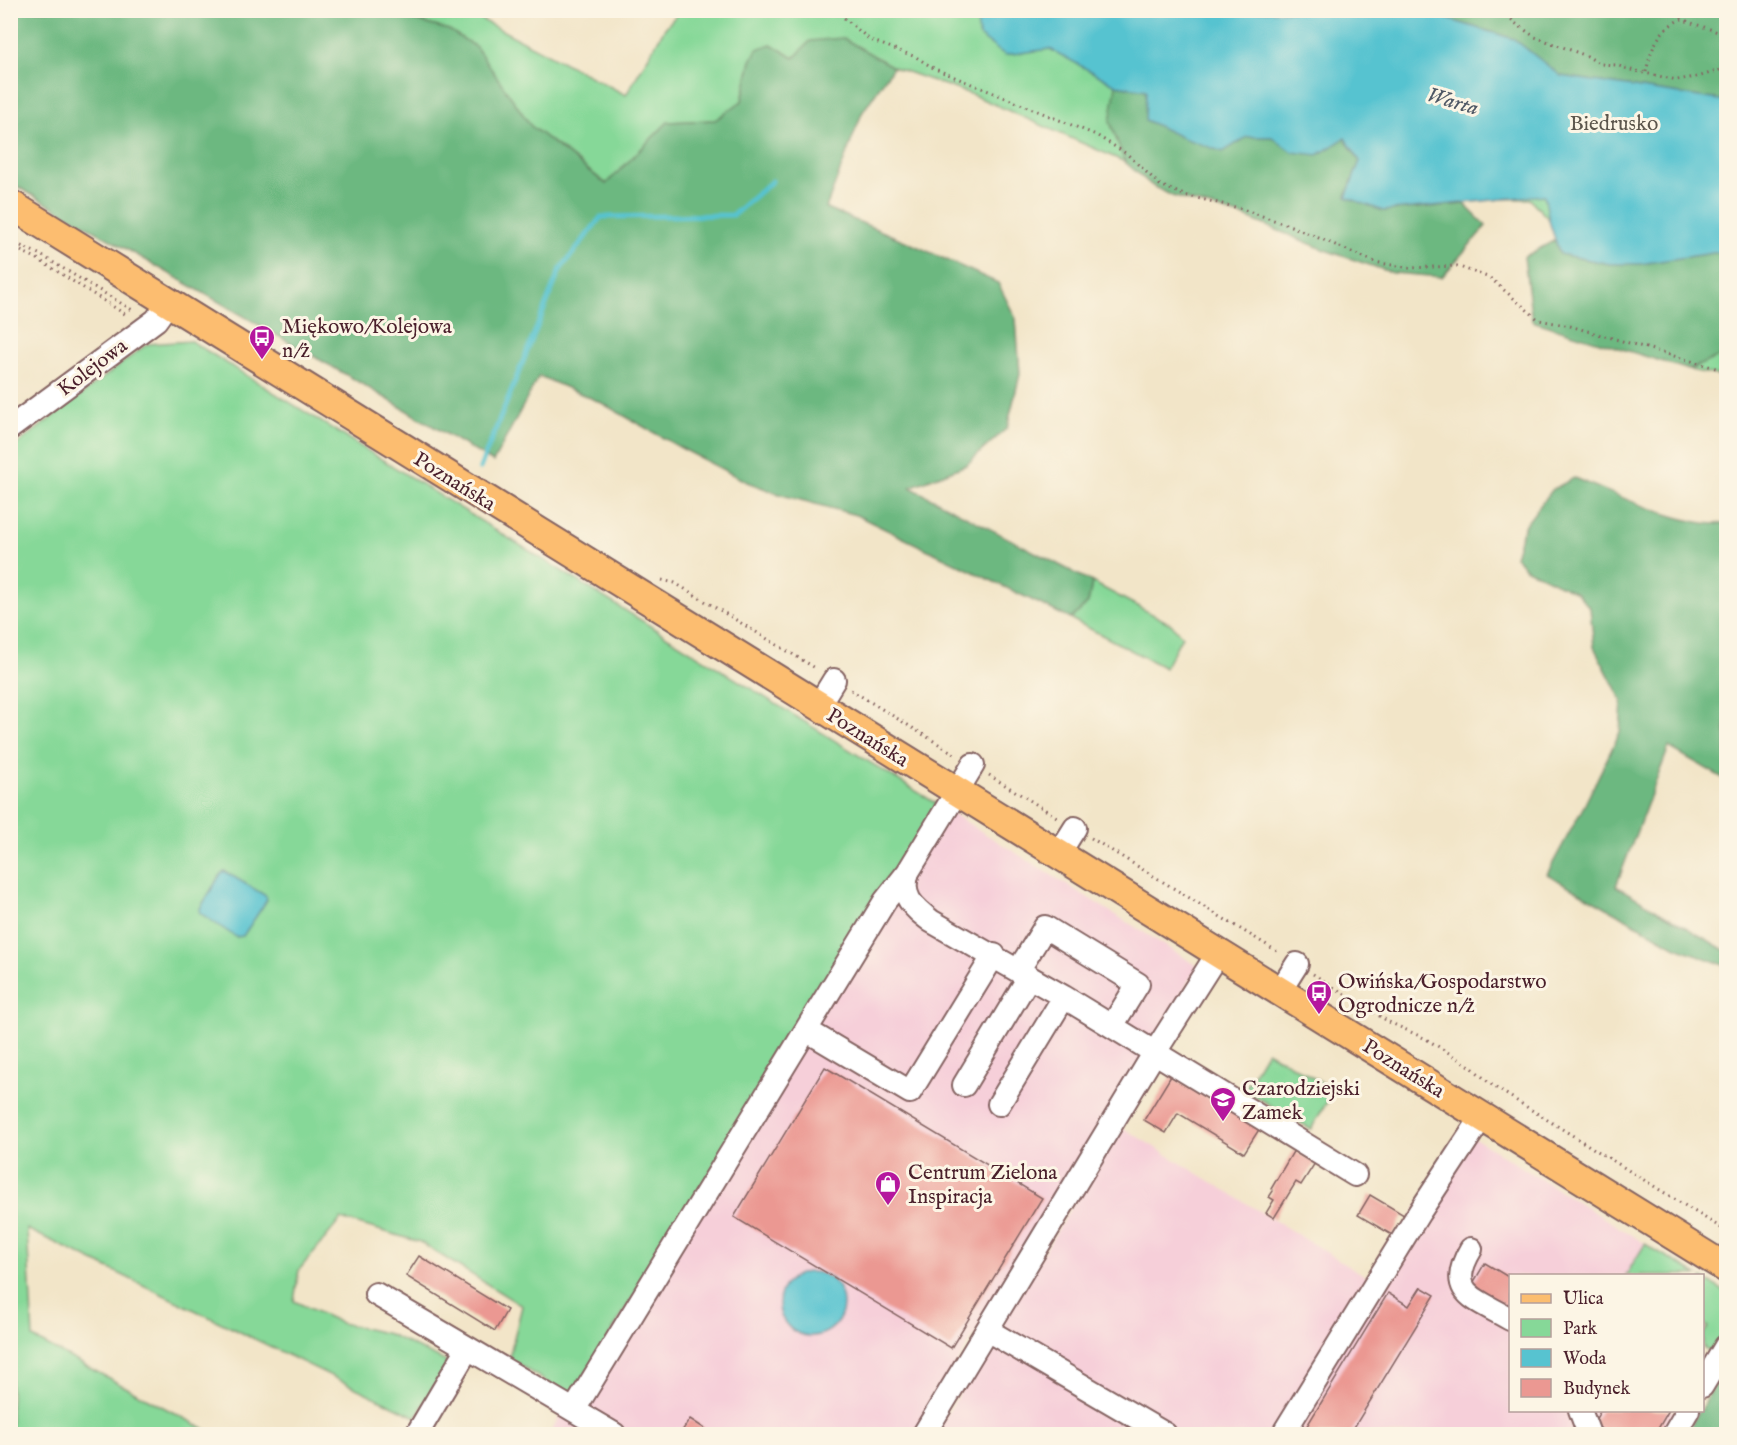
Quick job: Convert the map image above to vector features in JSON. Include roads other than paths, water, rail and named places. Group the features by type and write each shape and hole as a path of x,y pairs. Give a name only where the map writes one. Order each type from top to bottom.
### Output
{"main road":[{"name":"Poznańska","path":"10,204 1726,1268"}],"street":[{"name":"Kolejowa","path":"10,428 156,320 169,302"},
{"path":"818,706 834,680"},
{"path":"574,1410 885,901 908,872 973,765"},
{"path":"1058,855 1075,828"},
{"path":"908,872 904,884 906,894 920,913 1064,997 1355,1175"},
{"path":"963,1085 1024,974 1045,927 1138,984 1112,1026"},
{"path":"924,1434 1155,1052 1218,953"},
{"path":"806,1030 910,1092 994,955"},
{"path":"1280,991 1297,964"},
{"path":"999,1104 1064,997"},
{"path":"1283,1434 1419,1213 1482,1117"},
{"path":"1471,1249 1460,1272 1461,1283 1466,1292 1509,1318"},
{"path":"376,1294 614,1434"},
{"path":"987,1330 1165,1434"},
{"path":"1704,1383 1726,1346"},
{"path":"417,1434 468,1348"},
{"path":"1581,1412 1589,1434"},
{"path":"1674,1434 1687,1412"}],"water":[{"name":"Biedrusko","path":"976,11 1421,11 1514,39 1561,76 1726,101 1726,251 1640,264 1610,264 1560,254 1544,195 1383,211 1346,197 1360,161 1345,138 1318,155 1292,152 1272,137 1247,137 1223,152 1183,138 1145,120 1146,90 1116,85 1050,49 1005,55 979,36"},
{"path":"224,871 266,896 267,900 243,936 236,937 200,913 199,910"},
{"path":"805,1272 817,1272 834,1281 841,1292 843,1304 841,1316 834,1327 817,1336 805,1336 793,1331 784,1322 779,1310 779,1298 784,1286 793,1277"}],"waterway":[{"path":"480,468 560,270 601,217 733,215 772,181"}],"place":[{"name":"Miękowo/Kolejowa n/ż","path":"262,361"},
{"name":"Owińska/Gospodarstwo Ogrodnicze n/ż","path":"1319,1016"},
{"name":"Czarodziejski Zamek","path":"1223,1123"},
{"name":"Centrum Zielona Inspiracja","path":"888,1207"}],"water label":[{"name":"Warta","path":"1453,100"}]}
